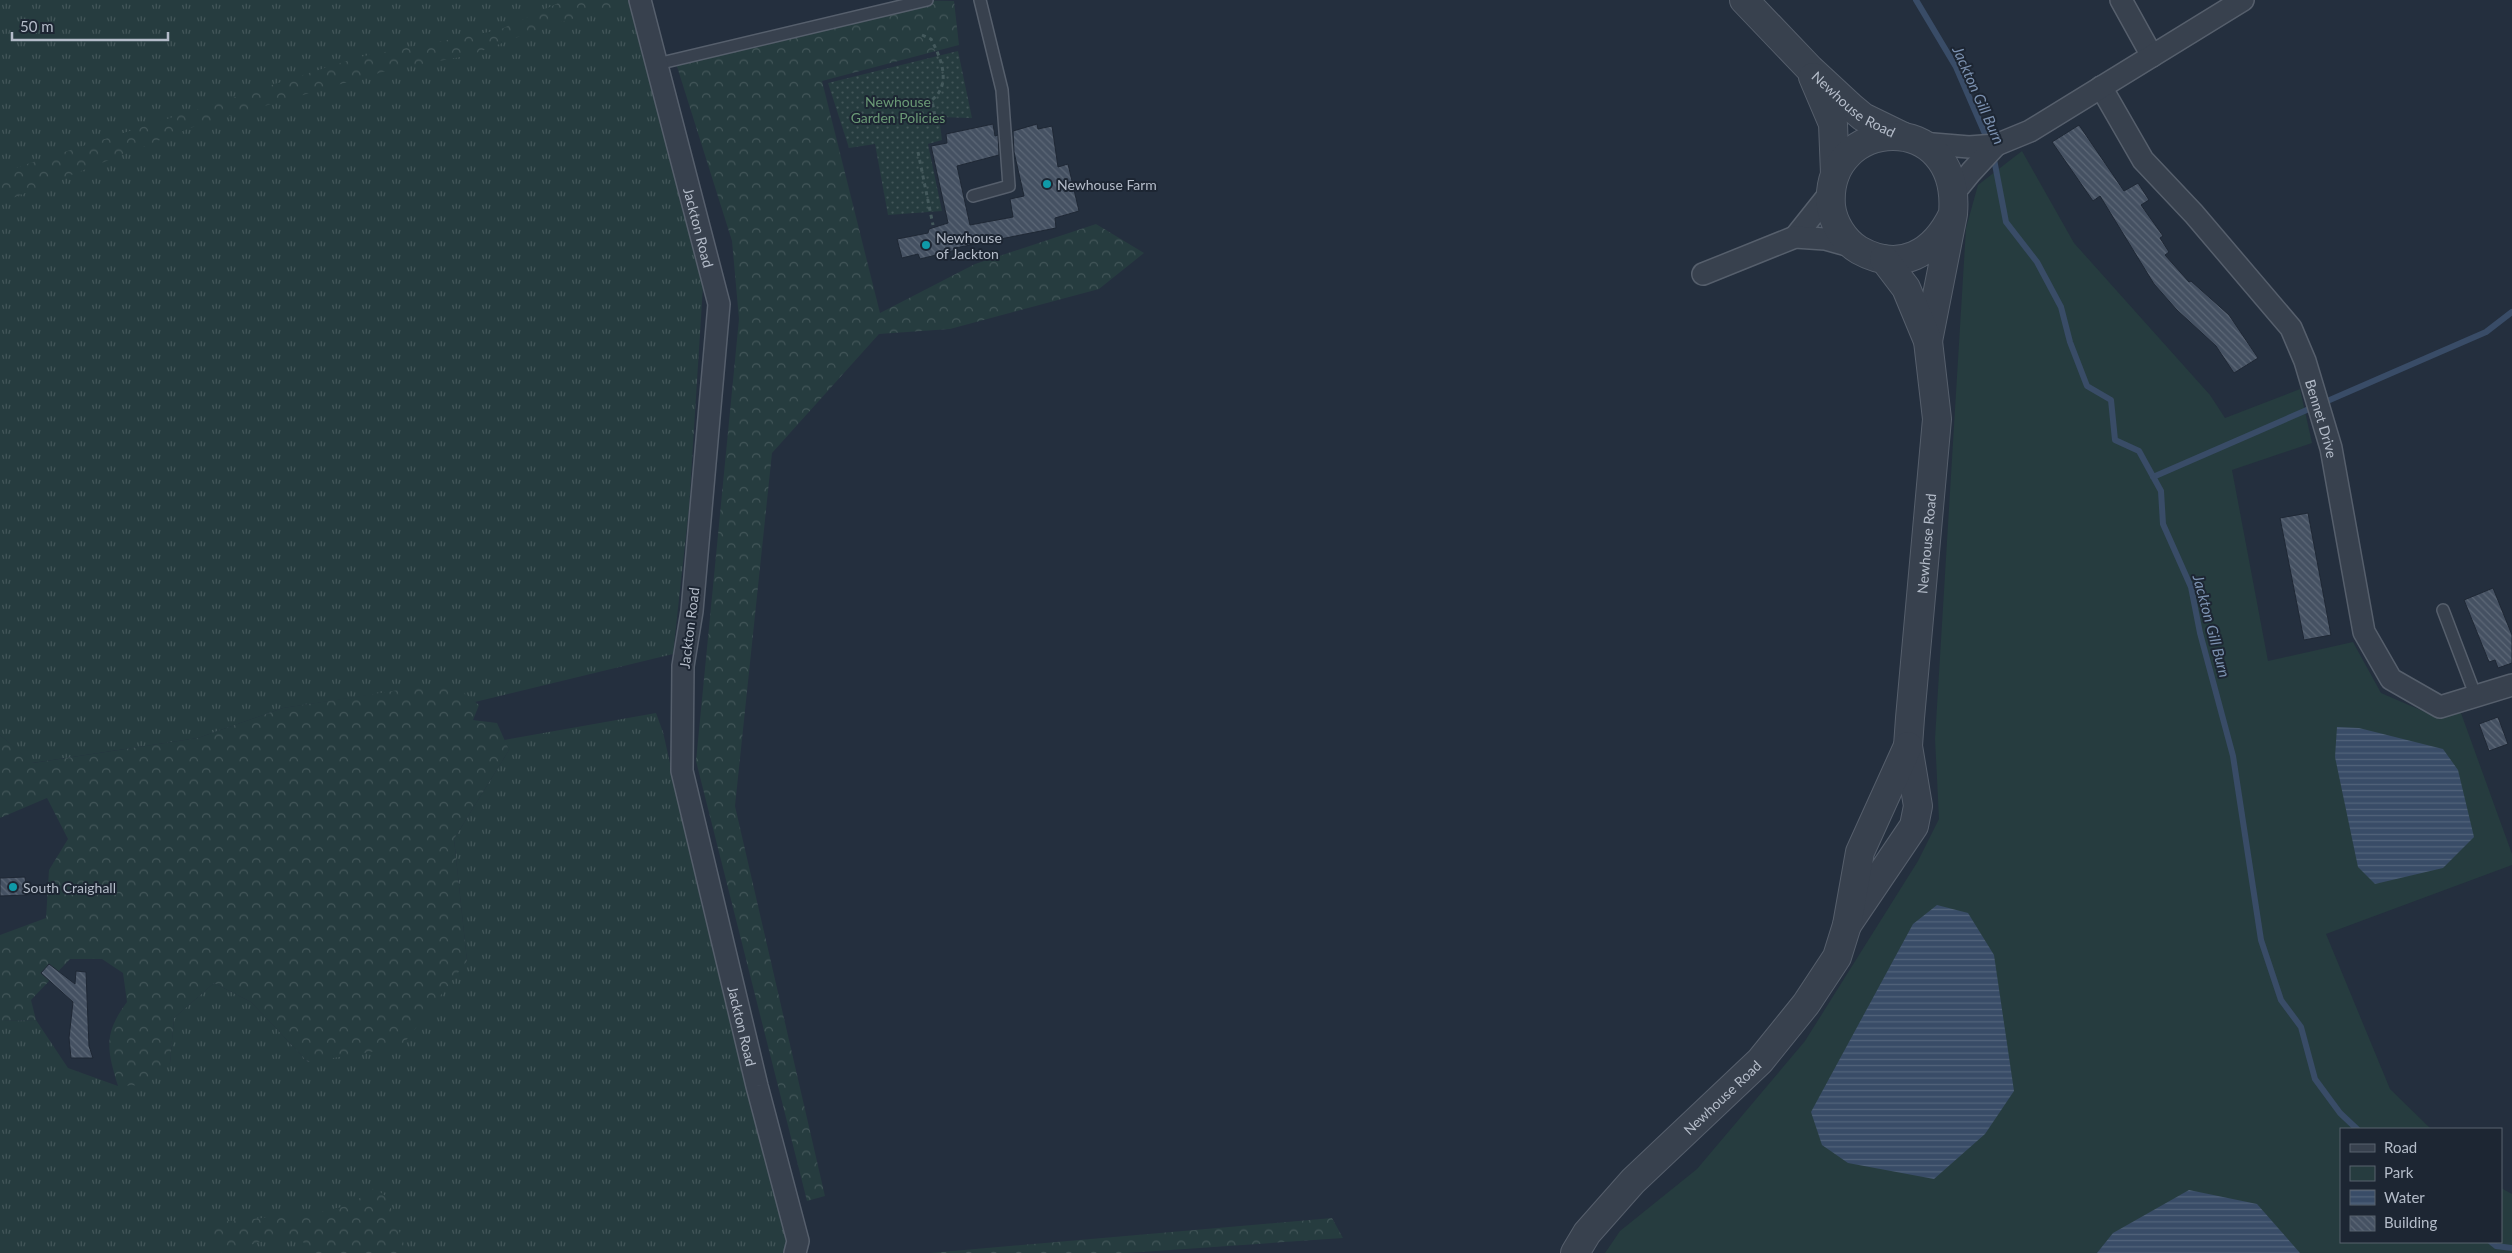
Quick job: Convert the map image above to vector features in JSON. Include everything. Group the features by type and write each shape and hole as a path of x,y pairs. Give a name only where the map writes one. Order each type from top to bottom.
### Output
{"street":[{"name":"Jackton Road","path":"640,0 719,304 692,611 683,666 682,771 757,1086 798,1241 795,1253"},
{"name":"Newhouse Road","path":"1744,0 1810,69 1863,117 1912,140"},
{"path":"2122,0 2152,56"},
{"path":"1794,237 1832,184 1846,157 1861,144 1881,137 1968,147 1996,145 2030,131 2243,0"},
{"name":"Newhouse Road","path":"1810,69 1833,124 1832,184"},
{"name":"Bennet Drive","path":"2101,88 2143,160 2194,214 2291,328 2305,361 2331,448 2364,632 2390,679 2440,707 2512,686"},
{"path":"1912,140 1938,156 1946,167 1954,204"},
{"path":"1832,184 1832,213 1840,232 1854,247 1871,257 1891,260 1911,257 1930,248 1944,233 1954,204 1971,172 1996,145"},
{"name":"Newhouse Road","path":"1928,342 1954,204"},
{"path":"1703,274 1794,237 1825,240 1854,247"},
{"name":"Newhouse Road","path":"1847,925 1914,826 1918,806 1908,746 1937,419 1928,342 1906,288 1884,259"},
{"name":"Newhouse Road","path":"1575,1253 1587,1233 1633,1181 1760,1061 1806,1004 1837,957 1847,925 1860,852 1908,746"}],"lane":[{"path":"657,64 927,0"},
{"path":"973,196 1009,186 1002,90 980,0"},
{"path":"2443,610 2476,697"}],"path":[{"path":"922,35 931,39 940,56 944,76 942,87 932,100 936,122"},
{"path":"918,152 932,225"}],"green space":[{"path":"0,0 633,0 704,270 689,508 673,654 475,702 450,683 283,708 198,738 32,763 0,735"},
{"path":"565,0 624,0 626,5 549,25 471,55 386,71 198,125 0,203 0,174 24,165 359,57 499,30"},
{"path":"901,0 954,1 959,45 822,81 880,313 975,264 1096,224 1144,253 1099,289 950,329 879,334 772,453 735,806 825,1196 807,1201 696,761 739,319 732,241 674,57"},
{"name":"Newhouse Garden Policies","path":"958,51 972,118 939,117 942,140 928,144 942,211 888,215 875,144 849,148 828,83"},
{"path":"2022,151 2074,243 2210,395 2225,418 2300,389 2312,443 2232,470 2268,661 2353,642 2381,693 2432,715 2461,713 2512,854 2512,865 2326,934 2390,1089 2430,1128 2340,1128 2340,1243 2502,1243 2502,1189 2512,1194 2512,1253 1605,1253 1620,1231 1697,1169 1805,1041 1918,861 1939,819 1935,739 1966,228 1978,185"},
{"path":"451,682 479,705 473,720 497,723 509,750 454,839 467,961 401,1047 308,1062 251,1002 214,983 174,1018 170,1063 145,1085 118,1086 111,1062 109,1043 114,1024 127,1002 123,973 102,959 70,959 31,1000 36,1020 0,1021 0,935 46,918 49,870 68,839 47,798 0,818 0,735 33,763 198,738 283,708"},
{"path":"656,713 663,732 702,906 789,1240 786,1253 0,1253 0,1021 36,1020 68,1068 118,1086 170,1063 174,1018 214,983 251,1002 308,1062 467,961 454,839 509,750 504,740"},
{"path":"374,1188 387,1197 407,1253 314,1253 301,1240 271,1239 222,1253 204,1230 218,1222 316,1213 350,1205"},
{"path":"1332,1218 1343,1238 1127,1253 930,1253"}],"water":[{"path":"2337,727 2359,728 2443,749 2458,770 2474,837 2443,868 2375,884 2358,867 2335,757"},
{"path":"1937,905 1968,913 1994,955 2014,1091 1985,1134 1934,1179 1848,1163 1822,1145 1811,1112 1913,924"},
{"path":"2189,1190 2257,1204 2300,1253 2097,1253 2113,1233"}],"building":[{"name":"Newhouse Farm","path":"993,124 995,136 998,135 999,155 957,166 970,225 1013,217 1010,199 1024,196 1014,152 1013,131 1037,124 1038,129 1052,126 1058,167 1068,164 1079,211 1055,218 1056,228 955,248 956,250 920,259 918,254 902,258 897,239 928,233 929,229 948,223 931,146 947,143 946,134"},
{"path":"2079,125 2124,191 2138,183 2149,200 2141,205 2163,236 2160,238 2169,252 2165,255 2189,282 2191,281 2229,315 2258,358 2234,373 2216,346 2177,310 2154,284 2100,196 2093,201 2052,142"},
{"path":"2308,513 2331,635 2304,640 2280,518"},
{"path":"2493,588 2512,635 2512,663 2498,668 2495,660 2489,662 2464,600"},
{"path":"2498,717 2508,744 2489,751 2479,724"},
{"name":"South Craighall","path":"25,877 27,895 0,896 0,878"},
{"path":"49,964 75,984 76,971 86,972 89,1046 93,1058 71,1058 69,1038 73,1002 41,973"}],"waterway":[{"name":"Jackton Gill Burn","path":"1916,0 1956,67 1989,143"},
{"name":"Jackton Gill Burn","path":"1993,154 2006,222 2037,262 2061,307 2070,342 2087,386 2111,400 2115,440 2139,451 2161,491 2163,524 2191,587 2200,633 2233,756 2261,940 2281,1000 2301,1027 2315,1079 2340,1113 2356,1128"},
{"path":"2153,477 2486,332 2512,312"},
{"name":"Jackton Gill Burn","path":"2492,1243 2496,1246 2512,1248"}],"place":[{"name":"Newhouse Farm","path":"1047,184"},
{"name":"Newhouse of Jackton","path":"926,245"},
{"name":"South Craighall","path":"13,887"}]}
